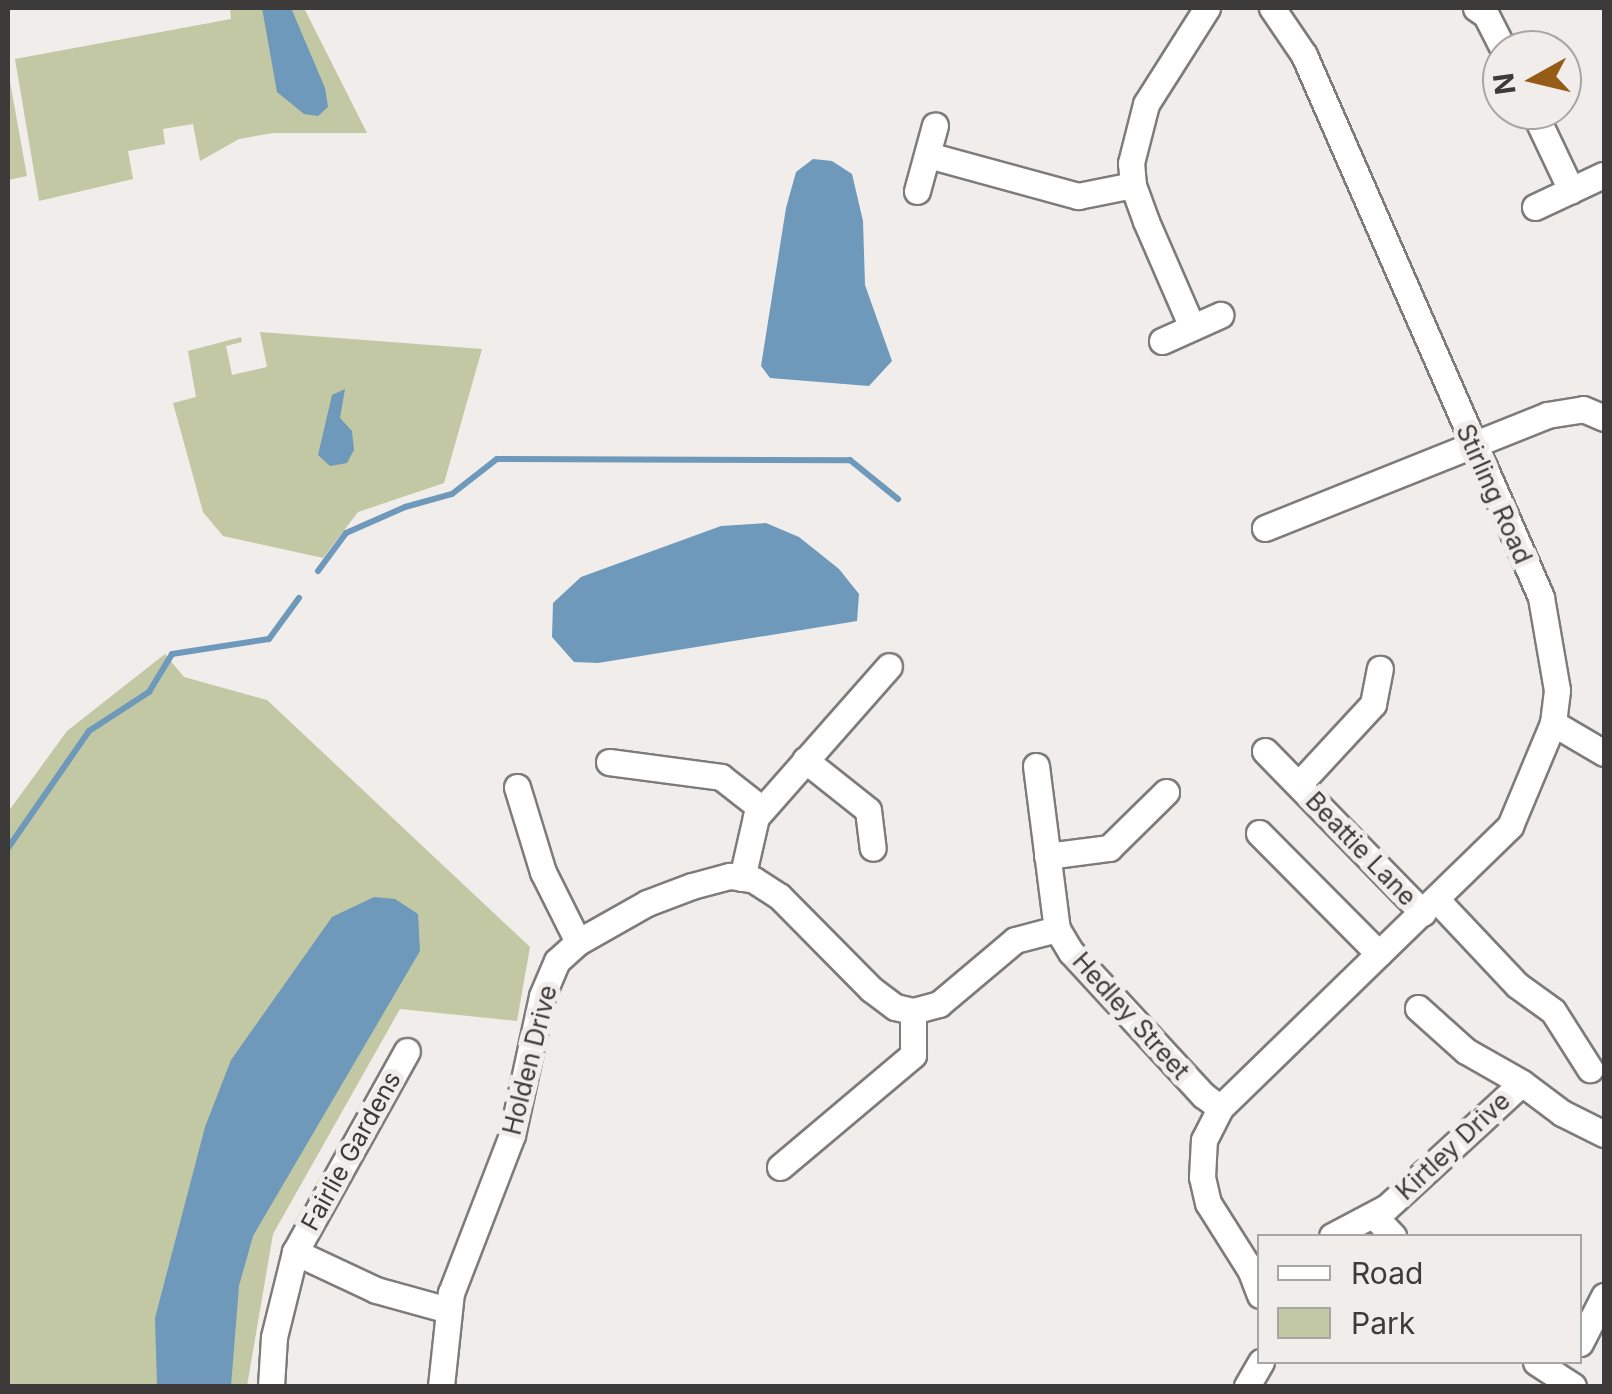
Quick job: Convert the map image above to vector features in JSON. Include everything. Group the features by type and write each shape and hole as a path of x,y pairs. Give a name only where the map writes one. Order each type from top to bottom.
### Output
{"street":[{"path":"1192,328 1133,185 1133,150 1146,104 1208,8"},
{"path":"1476,8 1486,15 1494,30"},
{"name":"Stirling Road","path":"1257,1278 1208,1203 1202,1177 1204,1140 1220,1108 1510,826 1527,794 1554,722 1557,690 1541,598 1287,12"},
{"path":"917,190 935,125"},
{"path":"1542,130 1571,190"},
{"path":"928,154 1078,196 1133,185"},
{"path":"1534,207 1604,175"},
{"path":"1162,341 1220,315"},
{"path":"1265,528 1547,415 1583,410 1604,418"},
{"path":"889,666 762,809 747,842 742,878 754,880 779,896 895,1008 913,1011 939,1004 1014,940 1057,929"},
{"name":"Beattie Lane","path":"1299,784 1373,704 1380,669"},
{"path":"1554,722 1604,753"},
{"name":"Beattie Lane","path":"1265,751 1429,906 1553,1012 1590,1069"},
{"path":"804,760 868,810 873,848"},
{"path":"608,762 721,777 762,809"},
{"name":"Hedley Street","path":"1036,766 1057,929 1084,966 1203,1095 1220,1108"},
{"path":"517,786 544,872 578,942"},
{"path":"1047,856 1108,848 1166,792"},
{"path":"1258,834 1379,954"},
{"name":"Holden Drive","path":"441,1386 448,1310 512,1135 542,996 557,961 578,942 647,902 730,876 742,878"},
{"name":"Kirtley Drive","path":"1418,1008 1466,1051 1522,1082 1562,1113 1604,1134"},
{"path":"780,1167 913,1055 913,1011"},
{"name":"Fairlie Gardens","path":"271,1386 274,1337 295,1252 407,1051"},
{"name":"Kirtley Drive","path":"1336,1234 1373,1216 1522,1082"},
{"path":"1373,1216 1391,1234"},
{"name":"Fairlie Gardens","path":"295,1252 376,1290 448,1310"},
{"path":"1582,1338 1604,1296"},
{"path":"1247,1386 1260,1364"}],"green space":[{"path":"230,8 304,8 367,133 273,133 239,139 200,161 193,124 163,129 165,144 128,151 133,179 39,201 15,59 231,19"},
{"path":"8,71 27,176 8,180"},
{"path":"260,332 482,349 444,483 358,512 323,558 223,536 203,512 173,403 196,397 188,351 241,337 242,342 226,346 232,375 267,367"},
{"path":"165,654 184,677 267,700 530,947 517,1021 400,1009 273,1234 247,1386 8,1386 8,812 67,731"}],"water":[{"path":"262,8 291,8 325,88 328,107 318,116 304,114 277,92"},
{"path":"813,159 832,161 852,174 863,221 865,285 892,361 869,386 770,378 761,366 786,208 796,172"},
{"path":"345,389 340,418 352,431 354,450 347,463 330,466 318,455 332,395"},
{"path":"766,523 799,537 839,569 859,594 857,621 598,663 574,662 552,637 553,603 581,577 721,526"},
{"path":"374,897 395,899 418,914 420,951 253,1236 239,1286 231,1386 157,1386 155,1318 205,1127 231,1060 332,917"}],"waterway":[{"path":"318,571 346,533 405,507 452,494 497,459 850,460 898,499"},
{"path":"8,848 89,731 149,692 172,654 269,639 299,598"}]}
